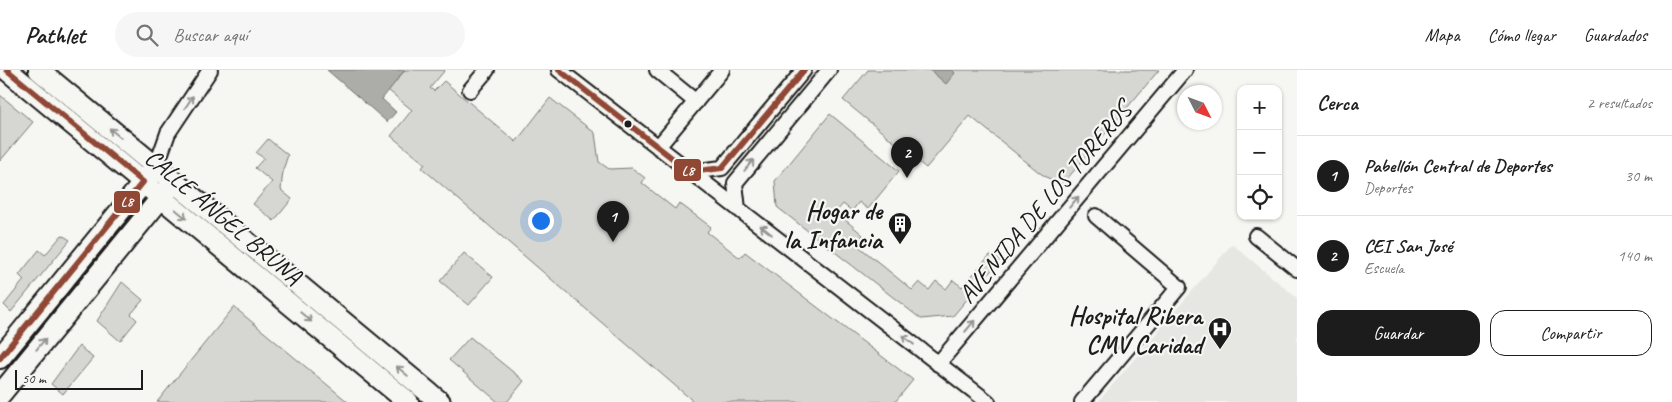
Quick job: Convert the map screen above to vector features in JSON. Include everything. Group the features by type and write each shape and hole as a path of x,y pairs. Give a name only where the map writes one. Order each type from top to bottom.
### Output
{"main road":[{"name":"CALLE ÁNGEL BRUNA","path":"7,70 408,402"},
{"name":"CALLE ÁNGEL BRUNA","path":"39,70 440,402"},
{"path":"0,358 156,167"},
{"path":"0,395 174,182"}],"street":[{"path":"156,167 168,133 210,70"},
{"path":"470,90 486,70"},
{"path":"559,70 988,402"},
{"path":"657,70 696,102"},
{"path":"658,147 722,70"},
{"path":"690,172 722,168 804,70"},
{"path":"738,209 735,183 829,70"},
{"name":"AVENIDA DE LOS TOREROS","path":"938,364 1185,70"},
{"path":"1082,402 1179,287 1096,216"},
{"path":"1256,236 1297,269"}],"shaded area":[{"path":"327,70 405,70 382,99 396,112 387,122"},
{"path":"405,70 445,70 430,88 434,91 444,81 516,142 550,98 595,133 599,162 609,169 632,168 645,178 642,183 675,209 679,203 711,227 707,232 740,258 745,252 913,380 895,402 694,402 422,168 425,164 391,136 412,110 388,90"},
{"path":"868,70 1159,70 1061,186 1040,173 970,116 926,168 843,100"},
{"path":"930,70 952,70 955,73 946,84"},
{"path":"0,95 33,122 0,161"},
{"path":"830,114 899,171 868,209 859,202 852,211 843,204 836,212 863,235 856,244 912,290 919,282 929,290 936,281 946,289 953,280 962,287 990,255 1000,260 953,316 921,319 777,207 775,181"},
{"path":"268,139 288,155 283,170 281,190 292,199 274,221 253,204 272,182 255,168 264,158 256,153"},
{"path":"62,235 70,240 11,312 4,305 24,280 19,275 39,250 45,255"},
{"name":"Hospital Ribera CMV Caridad","path":"1232,244 1297,298 1297,402 1098,402"},
{"path":"464,253 493,277 469,305 440,281"},
{"path":"122,282 143,300 131,314 137,320 120,341 97,321"},
{"path":"234,307 348,402 157,402"},
{"path":"470,337 524,381 507,402 498,402 449,360"},
{"path":"79,346 93,358 63,394 51,384"}],"transit line":[{"name":"L8","path":"0,358 143,182 7,70"},
{"name":"L8","path":"559,70 690,172 722,168 804,70"}],"place":[{"name":"CEI San José","path":"907,178"},
{"name":"Pabellón Central de Deportes","path":"613,242"},
{"name":"Hogar de la Infancia","path":"900,245"},
{"name":"Hospital Ribera CMV Caridad","path":"1220,350"}]}
